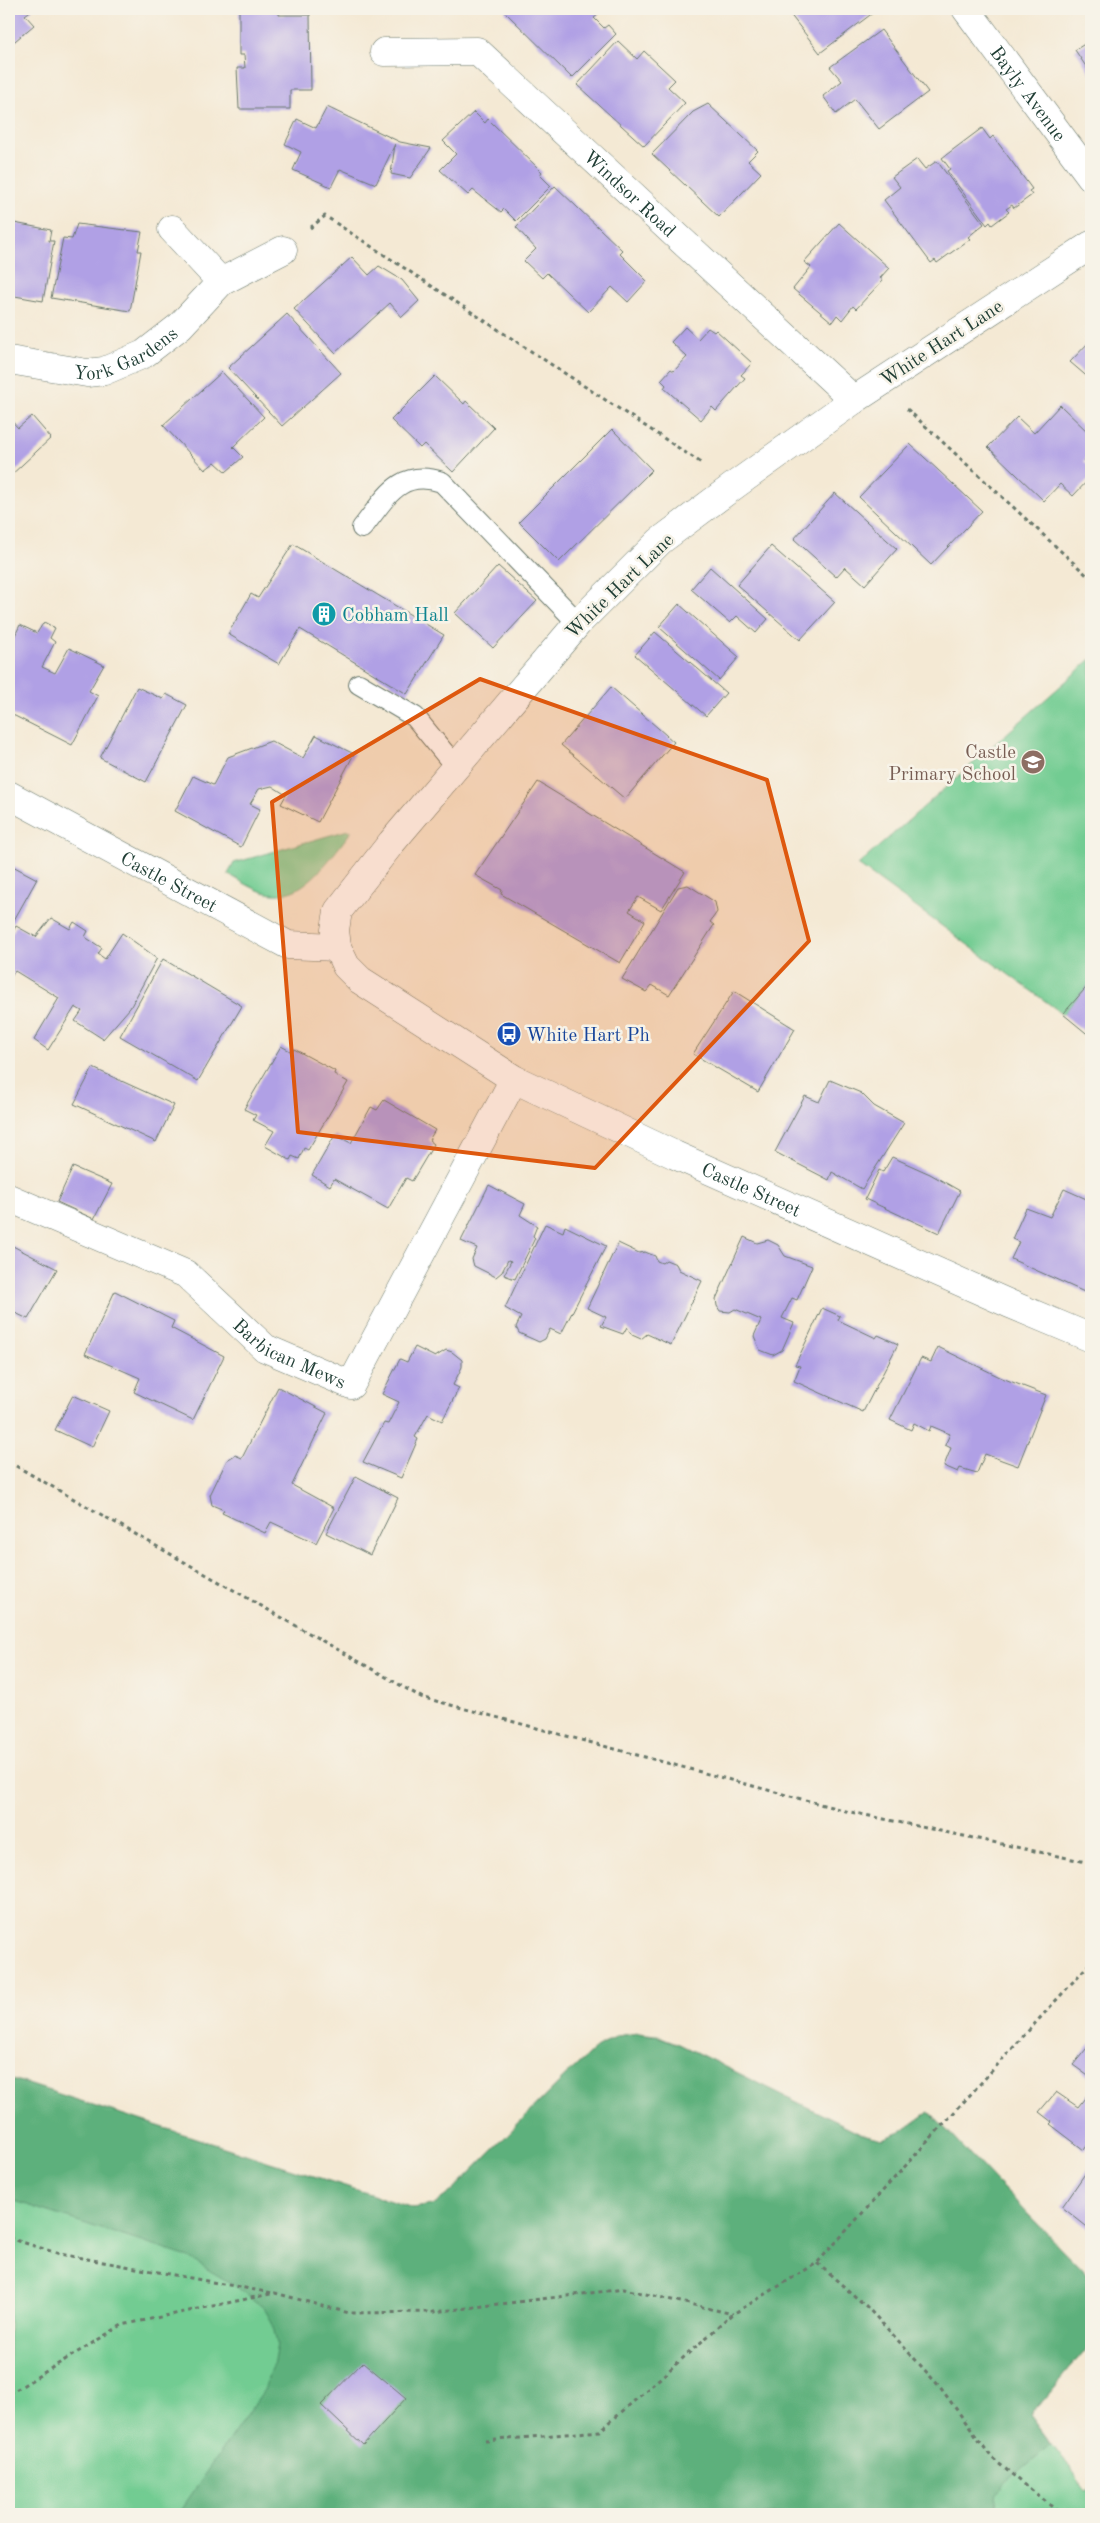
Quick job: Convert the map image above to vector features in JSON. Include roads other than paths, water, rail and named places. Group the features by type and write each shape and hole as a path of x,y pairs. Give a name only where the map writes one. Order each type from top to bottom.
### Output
{"street":[{"name":"Bayly Avenue","path":"966,9 1091,176"},
{"name":"Windsor Road","path":"384,52 477,51 854,400"},
{"path":"172,229 221,282"},
{"name":"White Hart Lane","path":"424,1020 360,980 346,966 337,947 335,930 338,911 455,766 578,622 660,541 735,484 879,383 1091,245"},
{"name":"York Gardens","path":"9,360 87,373 104,371 144,354 180,326 221,282 283,250"},
{"name":"Castle Street","path":"9,795 288,946 337,947"},
{"name":"Castle Street","path":"424,1020 514,1079 675,1155 1091,1338"},
{"name":"Barbican Mews","path":"9,1198 186,1274 265,1348 351,1385 514,1079"}],"lane":[{"path":"362,528 394,487 406,480 427,477 442,482 578,622"},
{"path":"359,684 415,717 455,766"}],"place":[{"name":"Cobham Hall","path":"324,614"},
{"name":"Castle Primary School","path":"1033,762"},
{"name":"White Hart Ph","path":"509,1034"}]}
